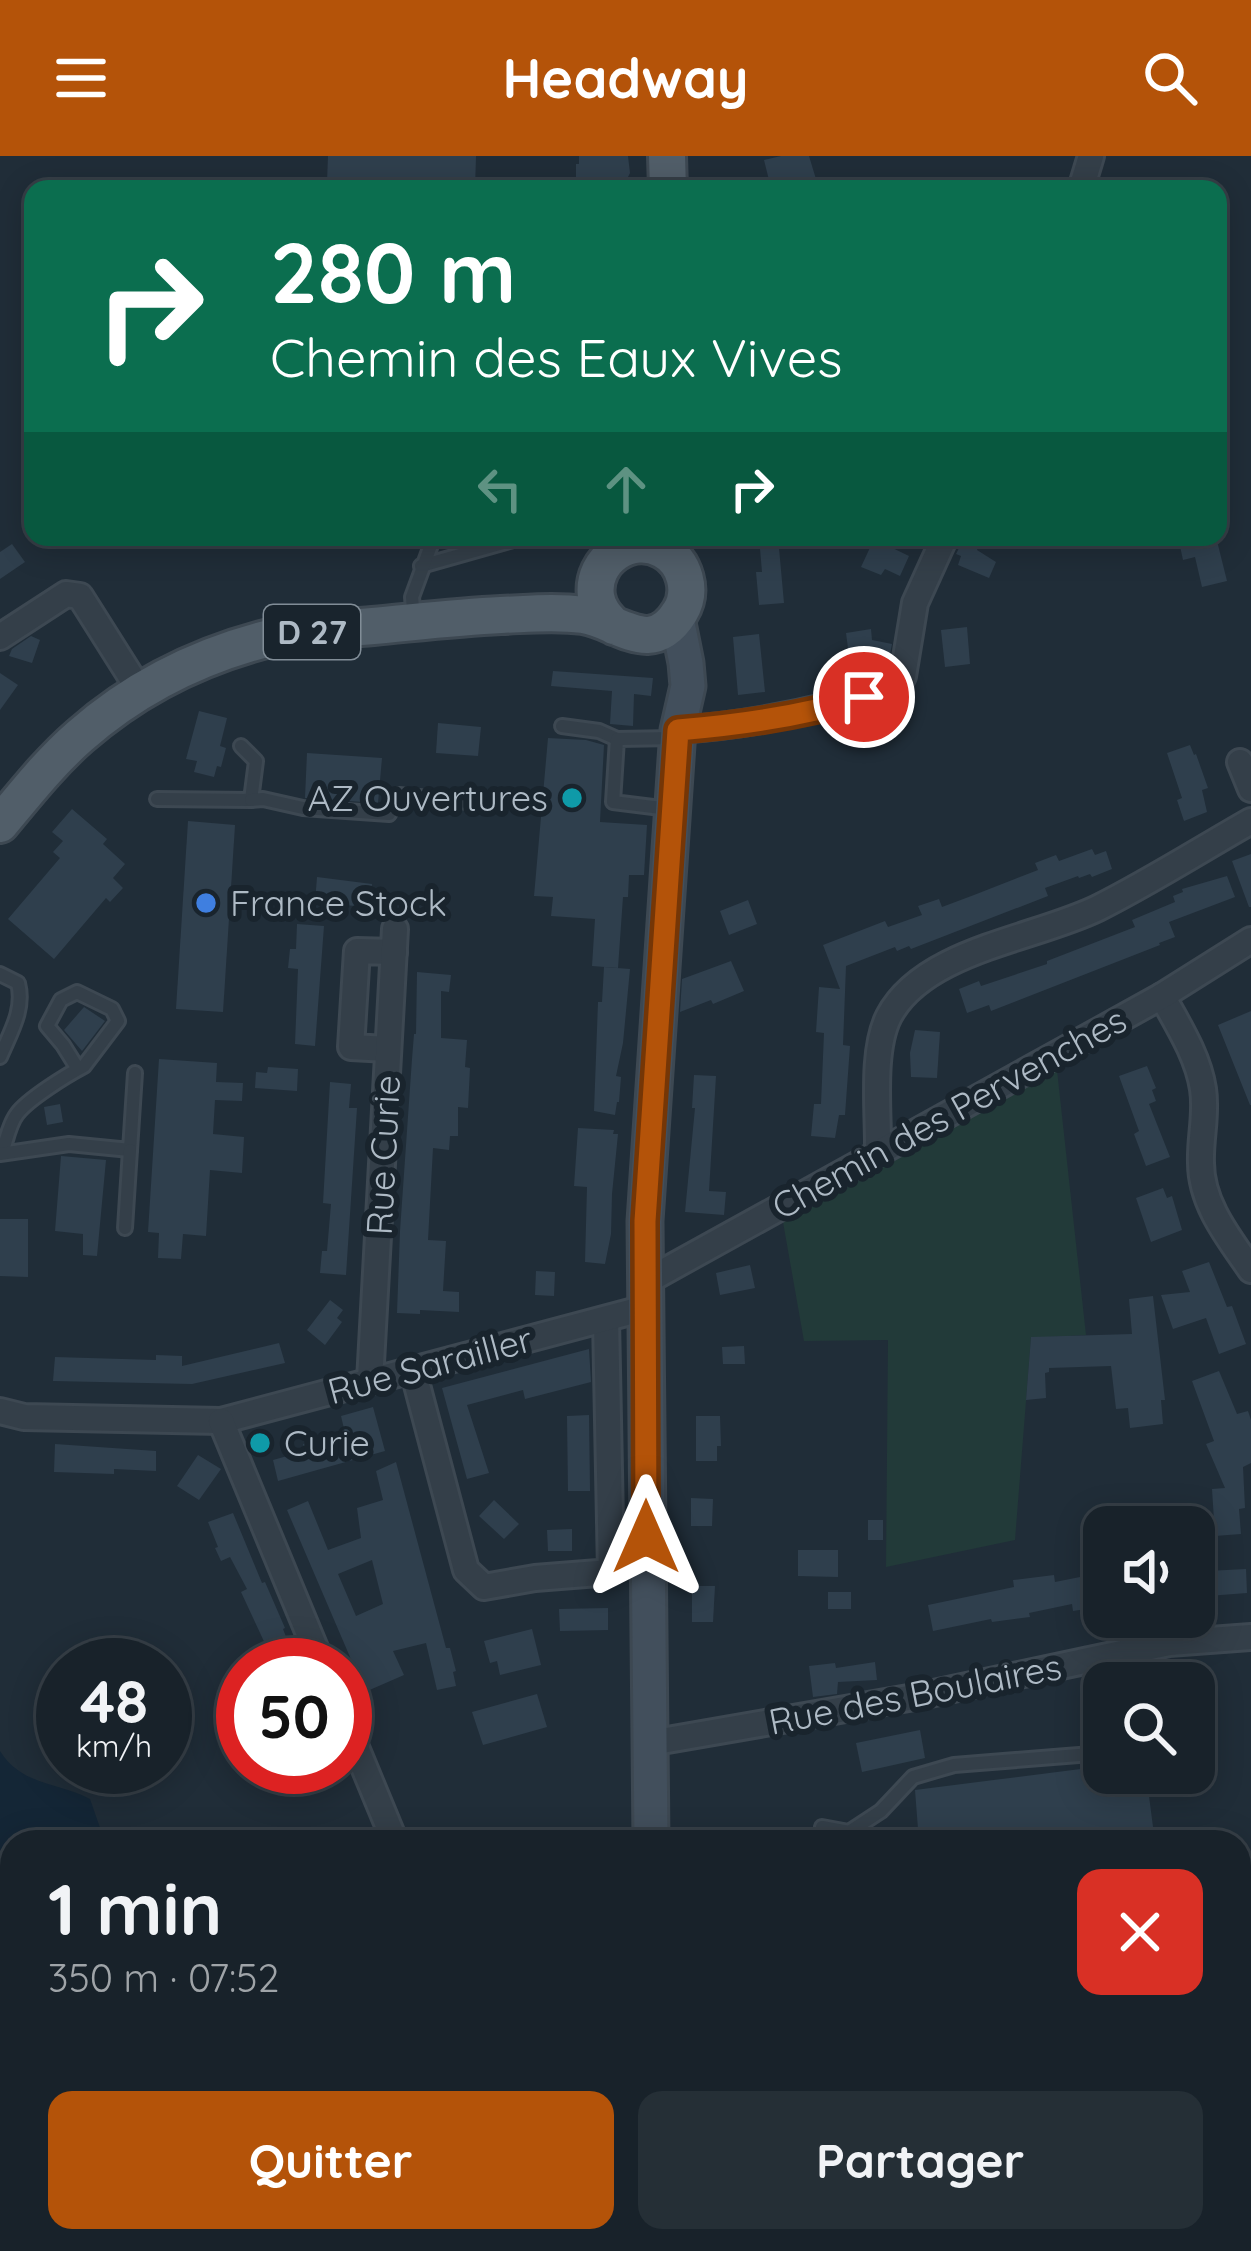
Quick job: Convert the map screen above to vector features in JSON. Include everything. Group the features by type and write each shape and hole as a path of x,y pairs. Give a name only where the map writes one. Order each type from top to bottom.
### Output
{"main road":[{"path":"628,546 608,557 599,571 596,598 601,611 658,653 668,670 678,727"},
{"path":"623,630 649,635 664,629 685,604 685,554 676,559 654,546"},
{"name":"D 27","path":"496,616 568,597 599,571"},
{"name":"D 27","path":"0,824 80,736 140,691 223,651 286,634 496,616 569,613 591,616 623,630"},
{"path":"651,1830 645,1221 678,727 688,686 677,618"}],"street":[{"path":"678,727 715,728 830,707 898,686 915,603 941,546"},
{"path":"0,637 66,594 80,596 140,691"},
{"path":"1240,762 1251,790"},
{"path":"880,1150 880,1047 889,1017 911,986 940,967 1096,909 1251,821"},
{"name":"Rue Curie","path":"370,1382 394,940 357,951 351,1046 388,1049"},
{"name":"Chemin des Pervenches","path":"645,1295 880,1150 1162,996 1251,940"},
{"path":"1162,996 1201,1077 1200,1165 1205,1193 1251,1270"},
{"name":"Rue Sarailler","path":"0,1411 24,1417 221,1421 606,1318 645,1295"},
{"path":"413,1370 466,1570 484,1587 611,1573 606,1318"},
{"path":"221,1421 311,1638"},
{"name":"Rue des Boulaires","path":"650,1743 920,1696 1169,1643 1251,1636"},
{"path":"372,1786 390,1830"}],"lane":[{"path":"414,622 412,597 430,546"},
{"path":"421,566 492,546"},
{"path":"562,726 599,731 617,739 678,727"},
{"path":"617,739 613,802 672,809"},
{"path":"241,746 256,761 251,800"},
{"path":"157,799 263,799 303,808 389,814 399,795 478,803 527,798"},
{"path":"0,974 18,983 22,998 0,1057"},
{"path":"1,1154 17,1114 84,1066 118,1022 112,1009 77,992 62,1000 47,1027 78,1069"},
{"path":"125,1228 135,1073"},
{"path":"1,1154 69,1144 130,1150"},
{"path":"853,1830 913,1778 954,1765 1083,1755"},
{"path":"822,1827 839,1830"}],"green space":[{"path":"1057,1070 1086,1335 1031,1338 1015,1540 886,1567 888,1340 804,1341 783,1222"}],"water":[{"path":"0,1751 19,1771 36,1779 36,1794 80,1794 90,1799 101,1830 0,1830"}],"building":[{"path":"328,156 476,156 475,180 327,180"},
{"path":"579,156 628,156 630,173 626,180 576,180"},
{"path":"809,156 816,180 769,180 764,160"},
{"path":"12,544 25,562 0,579 0,552"},
{"path":"760,546 779,546 784,603 759,605 756,572 762,572"},
{"path":"871,546 888,546 909,556 900,576 861,567"},
{"path":"960,546 978,546 977,550 996,562 989,578 958,565 961,556 956,554"},
{"path":"1180,546 1218,546 1227,581 1202,587 1195,557 1183,560"},
{"path":"967,627 970,664 945,667 941,630"},
{"path":"871,629 872,640 892,644 889,659 849,656 846,633"},
{"path":"759,634 765,692 738,695 733,637"},
{"path":"31,636 40,640 32,663 9,656 12,649"},
{"path":"553,671 653,678 651,696 634,694 633,726 610,724 612,691 551,686"},
{"path":"0,673 18,685 0,710"},
{"path":"199,711 227,718 220,746 226,748 214,777 194,772 197,761 186,759"},
{"path":"438,723 481,727 478,756 436,753"},
{"path":"548,738 604,745 600,822 647,825 644,875 629,875 628,897 623,897 618,968 592,966 595,919 551,916 553,897 534,896"},
{"path":"1190,745 1208,788 1202,790 1207,812 1184,821 1177,800 1182,798 1167,753"},
{"path":"307,753 382,758 378,803 305,798"},
{"path":"72,809 107,839 103,844 125,864 113,878 123,888 110,902 106,898 54,959 8,919 60,858 53,852 63,841 52,832"},
{"path":"188,821 235,825 223,1012 176,1009"},
{"path":"1092,849 1095,855 1106,851 1112,869 1045,888 1048,896 911,949 897,951 895,947 846,966 843,1045 850,1046 845,1115 839,1115 835,1138 811,1136 814,1104 821,1104 824,1033 816,1032 819,987 840,989 823,945 885,921 888,927 922,915 918,906 939,899 942,907 974,895 1038,870 1035,863 1056,855 1059,861"},
{"path":"1251,854 1251,907 1249,907 1232,861"},
{"path":"1227,876 1235,897 1169,922 1175,937 1160,945 991,1011 989,1005 967,1013 959,989 1047,964 1135,927 1132,920 1175,902 1173,896 1182,889"},
{"path":"317,877 372,884 370,907 315,903"},
{"path":"748,900 757,924 729,935 720,911"},
{"path":"297,924 324,926 315,1046 295,1044 298,969 288,968 290,949 296,949"},
{"path":"731,961 744,991 680,1012 682,979"},
{"path":"604,967 630,969 615,1115 594,1111"},
{"path":"417,972 451,975 449,992 441,991 441,1038 467,1040 468,1108 458,1107 458,1136 450,1136 449,1150 433,1148 428,1240 446,1241 443,1291 459,1292 459,1312 397,1313"},
{"path":"84,1007 105,1021 82,1051 64,1030"},
{"path":"1251,1011 1251,1105 1250,1105 1218,1025"},
{"path":"915,1030 940,1032 937,1078 911,1077"},
{"path":"159,1059 217,1063 216,1082 243,1083 242,1101 215,1100 213,1134 244,1137 242,1173 210,1170 206,1236 183,1234 181,1259 158,1258 159,1233 148,1232"},
{"path":"1147,1066 1156,1088 1152,1090 1156,1101 1149,1104 1170,1157 1146,1166 1119,1076"},
{"path":"268,1067 298,1069 297,1091 255,1088 256,1072 267,1073"},
{"path":"694,1075 716,1076 709,1191 726,1192 724,1215 685,1212"},
{"path":"330,1082 351,1084 349,1108 357,1108 346,1275 320,1273 331,1204 323,1203"},
{"path":"60,1104 63,1122 47,1125 44,1107"},
{"path":"578,1128 618,1134 605,1264 585,1262 587,1187 574,1186"},
{"path":"61,1156 106,1160 97,1256 83,1255 83,1234 55,1231"},
{"path":"1163,1188 1167,1198 1172,1196 1182,1230 1151,1242 1136,1198"},
{"path":"0,1219 28,1219 28,1277 0,1276"},
{"path":"1209,1262 1246,1344 1219,1354 1206,1318 1173,1329 1161,1295 1190,1292 1182,1271"},
{"path":"750,1265 755,1288 720,1295 716,1273"},
{"path":"536,1271 555,1272 554,1296 535,1295"},
{"path":"1153,1296 1165,1400 1161,1400 1163,1424 1130,1428 1128,1408 1116,1409 1111,1366 1049,1368 1046,1398 1026,1400 1031,1337 1132,1334 1129,1299"},
{"path":"330,1300 343,1310 337,1318 342,1322 325,1345 307,1330"},
{"path":"279,1343 285,1363 192,1384 53,1381 55,1357 156,1360 156,1355 182,1356 182,1366"},
{"path":"744,1346 745,1364 723,1364 722,1347"},
{"path":"589,1349 591,1382 525,1399 523,1390 467,1405 489,1473 467,1479 442,1388"},
{"path":"1219,1371 1237,1414 1248,1411 1251,1420 1251,1463 1243,1467 1245,1508 1239,1509 1241,1534 1215,1536 1212,1489 1225,1488 1206,1444 1214,1441 1192,1381"},
{"path":"373,1407 385,1451 278,1481 273,1460 305,1451 303,1444 345,1433 341,1416"},
{"path":"589,1415 590,1491 568,1491 567,1416"},
{"path":"696,1416 720,1416 717,1461 696,1461"},
{"path":"55,1444 156,1451 156,1471 54,1472"},
{"path":"198,1455 221,1469 199,1500 177,1486"},
{"path":"396,1462 446,1648 450,1648 456,1686 437,1690 426,1643 393,1651 404,1675 372,1689 372,1638 342,1638 287,1510 308,1501 328,1550 361,1538 357,1508 383,1500 376,1471","holes":["372,1560 383,1604 356,1616 338,1574"]},
{"path":"691,1498 713,1499 712,1526 691,1526"},
{"path":"494,1500 519,1524 504,1539 479,1516"},
{"path":"233,1513 286,1638 262,1638 241,1592 247,1589 230,1557 221,1561 208,1522"},
{"path":"868,1520 883,1520 883,1540 868,1540"},
{"path":"572,1529 572,1551 548,1551 547,1530"},
{"path":"798,1550 838,1550 838,1577 798,1576"},
{"path":"1246,1569 1247,1593 1215,1595 1215,1571"},
{"path":"1054,1575 1055,1582 1080,1577 1083,1609 1073,1611 1072,1604 1029,1613 1030,1617 933,1631 928,1605 1014,1587 1013,1580"},
{"path":"692,1586 715,1586 713,1622 692,1622"},
{"path":"828,1592 851,1592 851,1609 828,1609"},
{"path":"608,1608 608,1630 560,1631 559,1609"},
{"path":"532,1629 541,1665 500,1675 497,1661 490,1663 484,1641"},
{"path":"875,1662 877,1680 838,1682 837,1694 813,1697 809,1666 835,1663 836,1668"},
{"path":"537,1694 547,1727 483,1745 472,1712"},
{"path":"920,1730 925,1758 862,1772 856,1743"},
{"path":"1083,1769 1083,1794 1149,1794 1153,1830 918,1830 915,1790"}],"place":[{"name":"AZ Ouvertures","path":"572,798"},
{"name":"France Stock","path":"206,903"},
{"name":"Curie","path":"260,1443"}],"route":[{"path":"646,1537 645,1221 678,730 715,728 864,697"}]}
